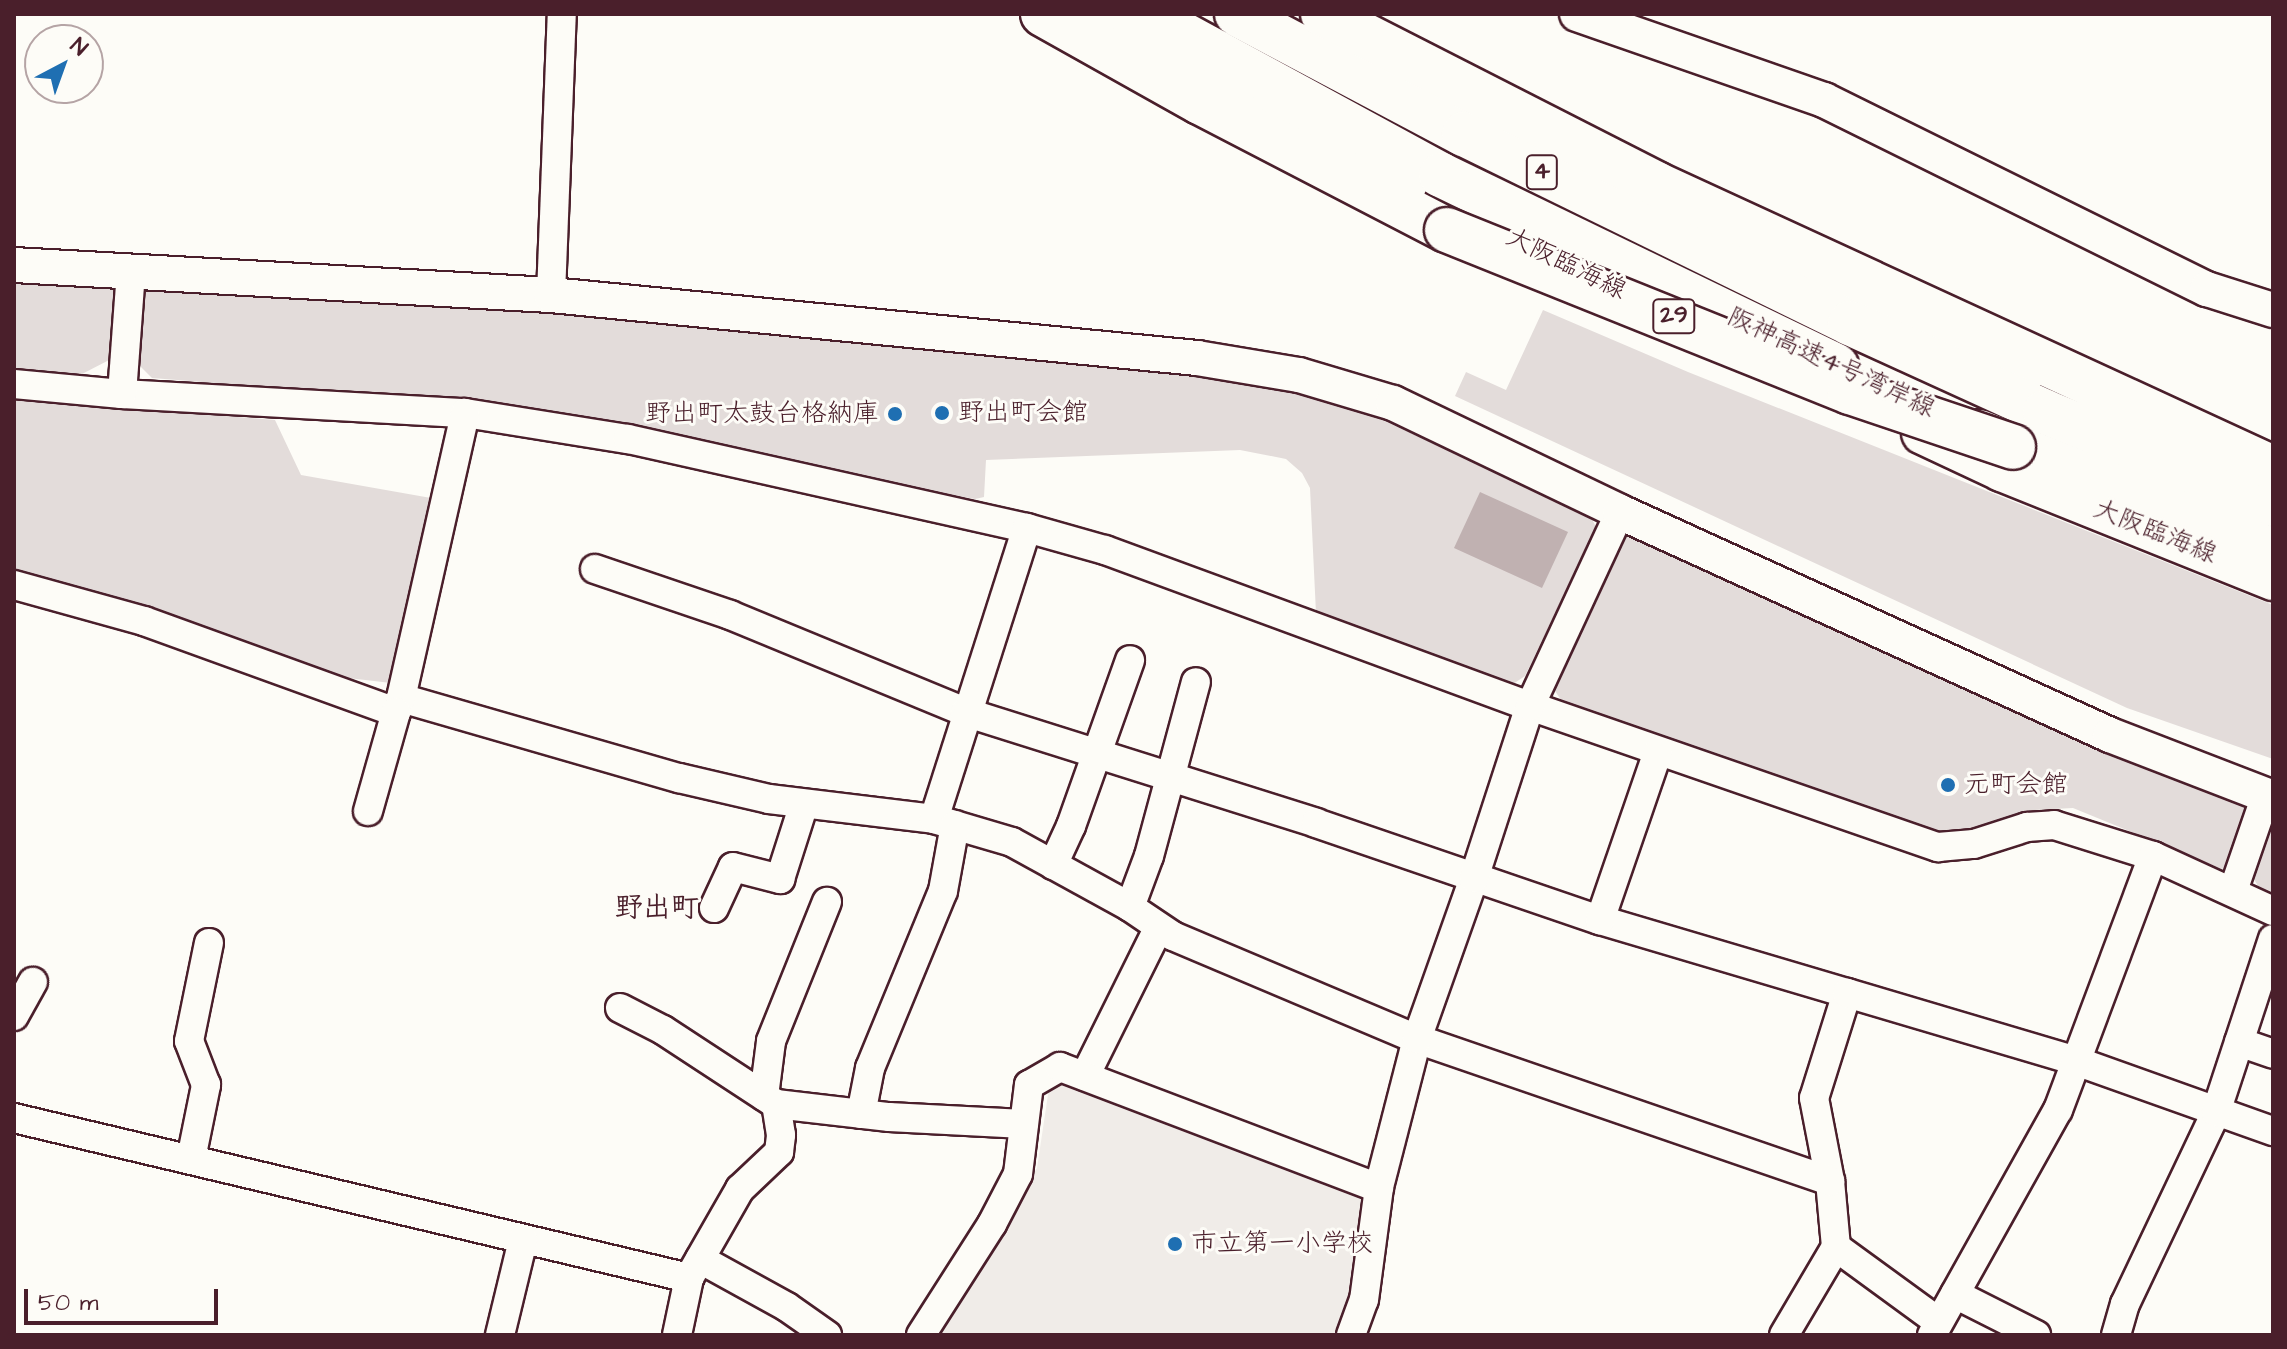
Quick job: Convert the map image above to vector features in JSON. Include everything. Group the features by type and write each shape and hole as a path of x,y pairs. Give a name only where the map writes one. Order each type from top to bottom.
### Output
{"highway":[{"path":"1043,14 1200,102 1447,230 1850,392 2013,447"},
{"name":"阪神高速4号湾岸線","path":"1146,14 1455,182 1636,272 2013,447 2273,551"},
{"name":"阪神高速4号湾岸線","path":"1237,14 1464,134 1836,316 2045,412 2273,505"},
{"path":"1323,14 1656,184 2273,468"}],"main road":[{"name":"大阪臨海線","path":"1093,14 1434,200 1604,283 2002,470 2273,579"},
{"path":"1282,14 1630,194 1859,303 2061,394 2273,479"}],"street":[{"path":"551,295 562,14"},
{"path":"1577,14 1824,100 2207,289 2273,310"},
{"path":"14,265 551,295 1197,358 1299,375 1393,403 1620,512 2110,735 2270,796 2233,891"},
{"path":"122,394 131,270"},
{"path":"14,384 122,394 465,413 628,439 1027,528 1105,550 1658,752 1938,847 1974,844 2027,827 2054,825 2153,856 2273,911"},
{"path":"368,811 398,705 465,413"},
{"path":"1351,1335 1370,1272 1379,1188 1417,1039 1530,706 1620,512"},
{"path":"861,1114 870,1068 943,891 944,822 965,712 1027,528"},
{"path":"595,569 730,615 965,712 1600,920 2076,1061 2273,1131"},
{"path":"14,585 144,621 398,705 591,756 769,799 944,822 1012,842 1130,907 1173,936 1417,1039 1830,1181"},
{"path":"1053,865 1071,826 1130,660"},
{"path":"1130,907 1149,856 1196,682"},
{"path":"1600,920 1658,752"},
{"path":"714,908 733,867 780,879 804,804"},
{"path":"1836,1247 1935,1328 2058,1110 2153,856"},
{"path":"677,1335 694,1268 740,1189 779,1152 770,1100 771,1041 827,902"},
{"path":"1085,1076 1159,927"},
{"path":"2116,1335 2125,1304 2216,1112 2273,939"},
{"path":"191,1159 206,1085 189,1041 209,943"},
{"path":"14,1016 33,982"},
{"path":"1784,1335 1836,1247 1830,1181 1814,1098 1847,993"},
{"path":"620,1008 663,1030 770,1100 861,1114 1024,1124"},
{"path":"2239,1042 2273,1054"},
{"path":"921,1335 992,1224 1018,1174 1029,1085 1060,1067 1379,1188"},
{"path":"14,1118 523,1240 694,1268 787,1307 827,1335"},
{"path":"500,1335 523,1240"},
{"path":"1955,1294 2036,1335"}],"shaded area":[{"path":"14,284 110,286 115,290 113,358 82,374 14,369"},
{"path":"153,286 480,304 1206,369 1296,388 1360,410 1590,515 1596,527 1525,676 1510,686 1316,613 1310,488 1302,473 1286,459 1240,450 986,460 984,497 975,499 452,402 152,378 140,366 142,294"},
{"path":"1543,310 1688,372 2273,605 2273,759 2127,708 1455,396 1466,372 1506,390"},
{"path":"14,399 275,420 301,475 431,498 391,683 331,676 14,576"},
{"path":"1480,492 1568,532 1542,588 1454,548"},
{"path":"1629,532 2244,804 2247,813 2227,865 2222,869 2073,808 2035,810 1955,835 1934,834 1565,706 1553,688 1620,537"},
{"path":"2273,825 2273,892 2258,886 2252,876"},
{"name":"市立第一小学校","path":"1057,1080 1365,1198 1357,1291 1340,1335 930,1335 1037,1168 1049,1088"}],"place":[{"name":"野出町会館","path":"942,413"},
{"name":"野出町太鼓台格納庫","path":"895,414"},
{"name":"元町会館","path":"1948,785"},
{"name":"市立第一小学校","path":"1175,1244"}],"district":[{"name":"野出町","path":"657,908"}]}
